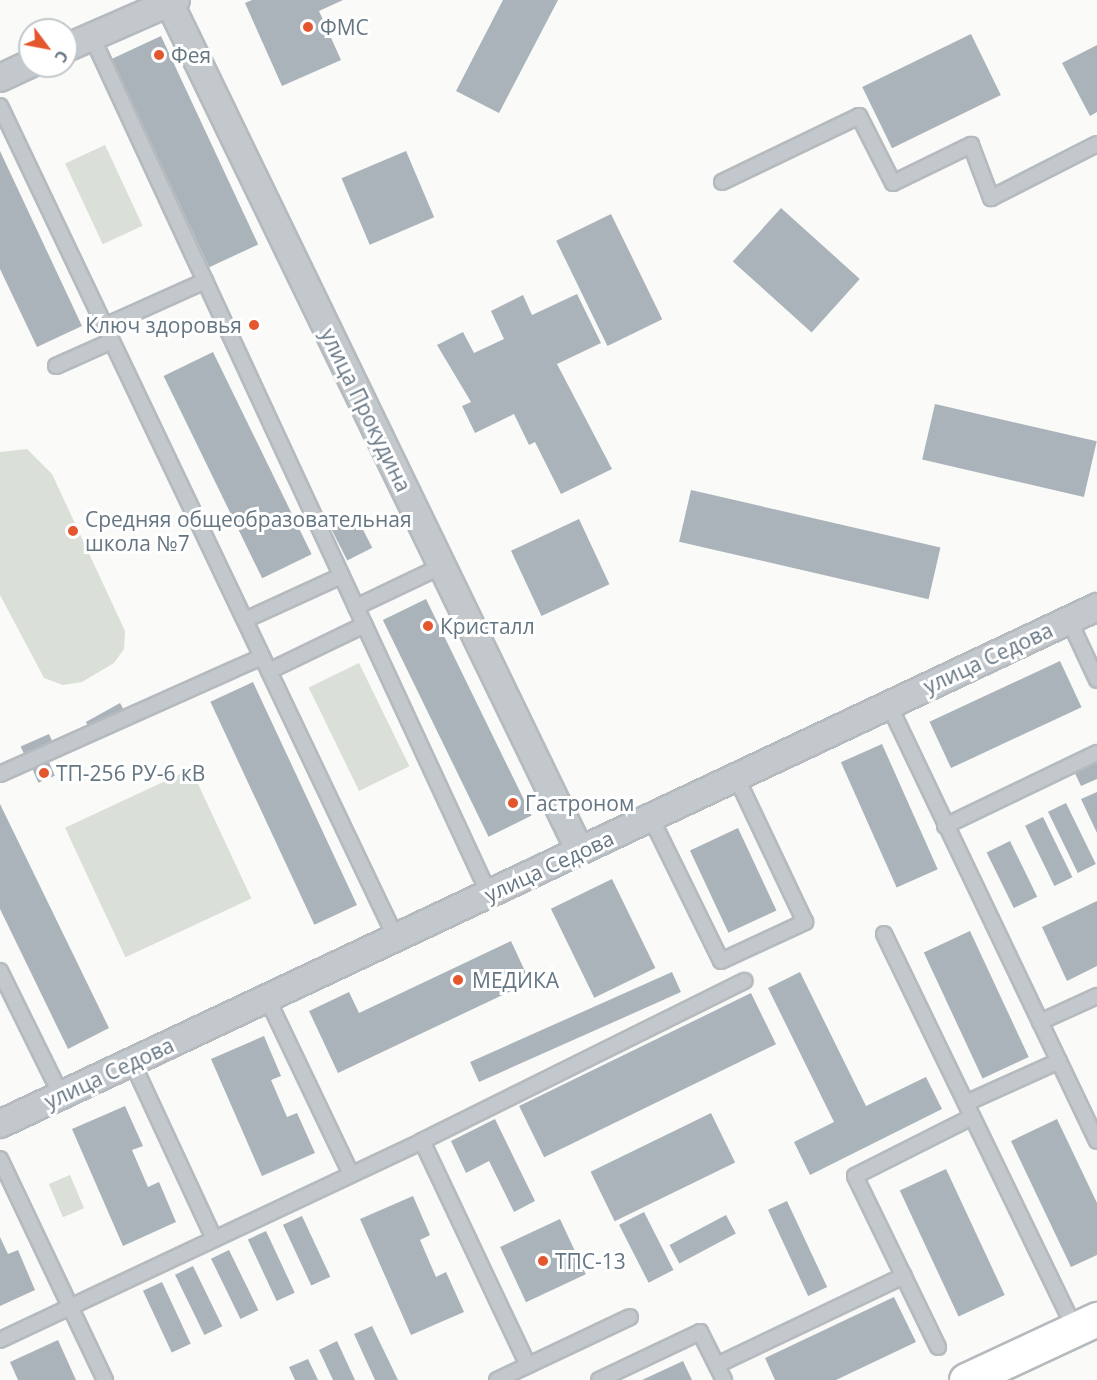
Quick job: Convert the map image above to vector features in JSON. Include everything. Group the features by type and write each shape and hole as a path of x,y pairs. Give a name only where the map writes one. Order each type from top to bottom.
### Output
{"main road":[{"path":"966,1380 1086,1324"}],"street":[{"path":"78,43 171,1"},
{"name":"улица Прокудина","path":"171,1 580,851"},
{"path":"0,78 18,70"},
{"name":"улица Седова","path":"0,1124 1097,607"}],"lane":[{"path":"92,37 489,894"},
{"path":"0,106 396,938"},
{"path":"722,182 859,116 893,183 971,145 990,198 1097,144"},
{"path":"105,326 205,281"},
{"path":"56,366 112,341"},
{"path":"356,607 442,566"},
{"path":"245,620 341,576"},
{"path":"1069,620 1097,680"},
{"path":"269,671 364,625"},
{"path":"0,774 262,657"},
{"path":"889,705 1097,1141"},
{"path":"945,826 1097,753"},
{"path":"651,818 721,961 805,922 736,777"},
{"path":"884,934 972,1117 1086,1324"},
{"path":"0,971 61,1095"},
{"path":"0,1340 422,1140 744,981"},
{"path":"1040,1022 1097,996"},
{"path":"267,998 351,1174"},
{"path":"966,1103 1059,1061"},
{"path":"132,1062 214,1239"},
{"path":"938,1347 855,1176 972,1117"},
{"path":"422,1140 528,1365"},
{"path":"0,1159 105,1380"},
{"path":"717,1365 904,1276"},
{"path":"497,1380 630,1317"},
{"path":"599,1380 700,1332 724,1380"}],"shaded area":[{"path":"105,145 143,226 103,244 65,164"},
{"path":"27,449 52,474 125,631 124,649 114,663 82,682 63,685 44,678 0,595 0,452"},
{"path":"359,663 409,766 359,791 309,688"},
{"path":"191,769 251,899 125,957 65,828"},
{"path":"70,1175 84,1208 63,1217 49,1184"}],"building":[{"path":"252,0 343,0 319,11 341,60 282,86 245,3"},
{"path":"503,0 558,0 499,113 456,91"},
{"path":"971,34 1001,95 892,148 862,87"},
{"path":"161,36 258,244 209,267 112,59"},
{"path":"1097,45 1097,112 1090,116 1062,63"},
{"path":"0,151 82,326 37,347 0,269"},
{"path":"406,151 434,217 370,245 342,178"},
{"path":"781,208 860,279 812,332 733,262"},
{"path":"611,214 662,319 607,346 556,241"},
{"path":"577,294 601,343 557,364 612,469 561,494 535,442 529,445 514,414 475,433 462,406 471,402 437,345 463,332 474,353 504,339 491,311 523,295 532,315"},
{"path":"213,352 312,554 262,578 164,376"},
{"path":"935,404 1097,441 1084,497 922,460"},
{"path":"691,490 940,548 929,599 679,542"},
{"path":"355,514 372,548 347,561 330,527"},
{"path":"579,519 609,584 541,616 511,551"},
{"path":"426,599 532,816 489,837 383,620"},
{"path":"1060,661 1082,707 951,768 929,722"},
{"path":"253,682 357,905 314,925 210,702"},
{"path":"120,703 125,712 91,731 86,722"},
{"path":"49,734 53,743 25,756 21,747"},
{"path":"882,744 938,869 897,887 841,762"},
{"path":"1097,756 1097,779 1081,786 1072,767"},
{"name":"ТП-256 РУ-6 кВ","path":"49,762 55,776 38,783 32,769"},
{"path":"1097,792 1097,833 1081,799"},
{"path":"1066,803 1096,864 1078,873 1048,812"},
{"path":"0,804 109,1028 68,1049 0,909"},
{"path":"1043,817 1072,877 1054,886 1025,826"},
{"path":"738,828 776,910 728,933 690,850"},
{"path":"1010,841 1037,897 1014,908 987,852"},
{"path":"612,879 655,968 594,998 551,909"},
{"path":"1097,901 1097,966 1067,981 1042,927"},
{"path":"970,931 1029,1057 983,1079 924,953"},
{"path":"511,941 530,982 338,1073 309,1011 349,992 359,1013"},
{"path":"672,972 681,992 479,1082 470,1062"},
{"path":"800,972 866,1106 926,1077 942,1109 810,1175 794,1142 834,1122 768,988"},
{"path":"751,993 776,1044 544,1157 519,1106"},
{"path":"264,1036 281,1076 271,1080 287,1117 297,1113 315,1153 262,1176 211,1059"},
{"path":"125,1106 143,1146 132,1150 148,1187 159,1182 176,1222 123,1246 72,1129"},
{"path":"711,1113 735,1162 615,1221 591,1172"},
{"path":"495,1119 535,1201 514,1212 489,1161 466,1173 451,1141"},
{"path":"1057,1119 1097,1203 1097,1255 1071,1267 1011,1141"},
{"path":"946,1169 1005,1295 959,1317 900,1191"},
{"path":"413,1196 430,1235 420,1240 436,1277 446,1272 464,1312 411,1335 360,1219"},
{"path":"787,1201 827,1287 808,1296 768,1210"},
{"path":"644,1212 674,1270 649,1283 619,1225"},
{"path":"726,1215 736,1234 679,1264 669,1245"},
{"path":"302,1216 330,1277 311,1286 283,1225"},
{"name":"ТПС-13","path":"560,1219 586,1274 526,1302 500,1247"},
{"path":"266,1231 295,1293 277,1301 248,1239"},
{"path":"0,1237 8,1254 18,1250 35,1290 0,1306"},
{"path":"229,1250 258,1310 240,1319 211,1259"},
{"path":"193,1266 222,1326 204,1335 175,1275"},
{"path":"162,1282 191,1344 172,1353 143,1291"},
{"path":"894,1297 916,1342 836,1380 775,1380 765,1358"},
{"path":"372,1326 398,1380 375,1380 354,1334"},
{"path":"58,1340 76,1380 18,1380 10,1362"},
{"path":"337,1341 355,1380 333,1380 319,1350"},
{"path":"308,1359 318,1380 295,1380 289,1367"},
{"path":"683,1361 692,1380 642,1380"}],"place":[{"name":"ФМС","path":"308,27"},
{"name":"Фея","path":"159,55"},
{"name":"Ключ здоровья","path":"254,325"},
{"name":"Средняя общеобразовательная школа №7","path":"73,531"},
{"name":"Кристалл","path":"428,626"},
{"name":"ТП-256 РУ-6 кВ","path":"44,773"},
{"name":"Гастроном","path":"513,803"},
{"name":"МЕДИКА","path":"458,980"},
{"name":"ТПС-13","path":"543,1261"}]}
